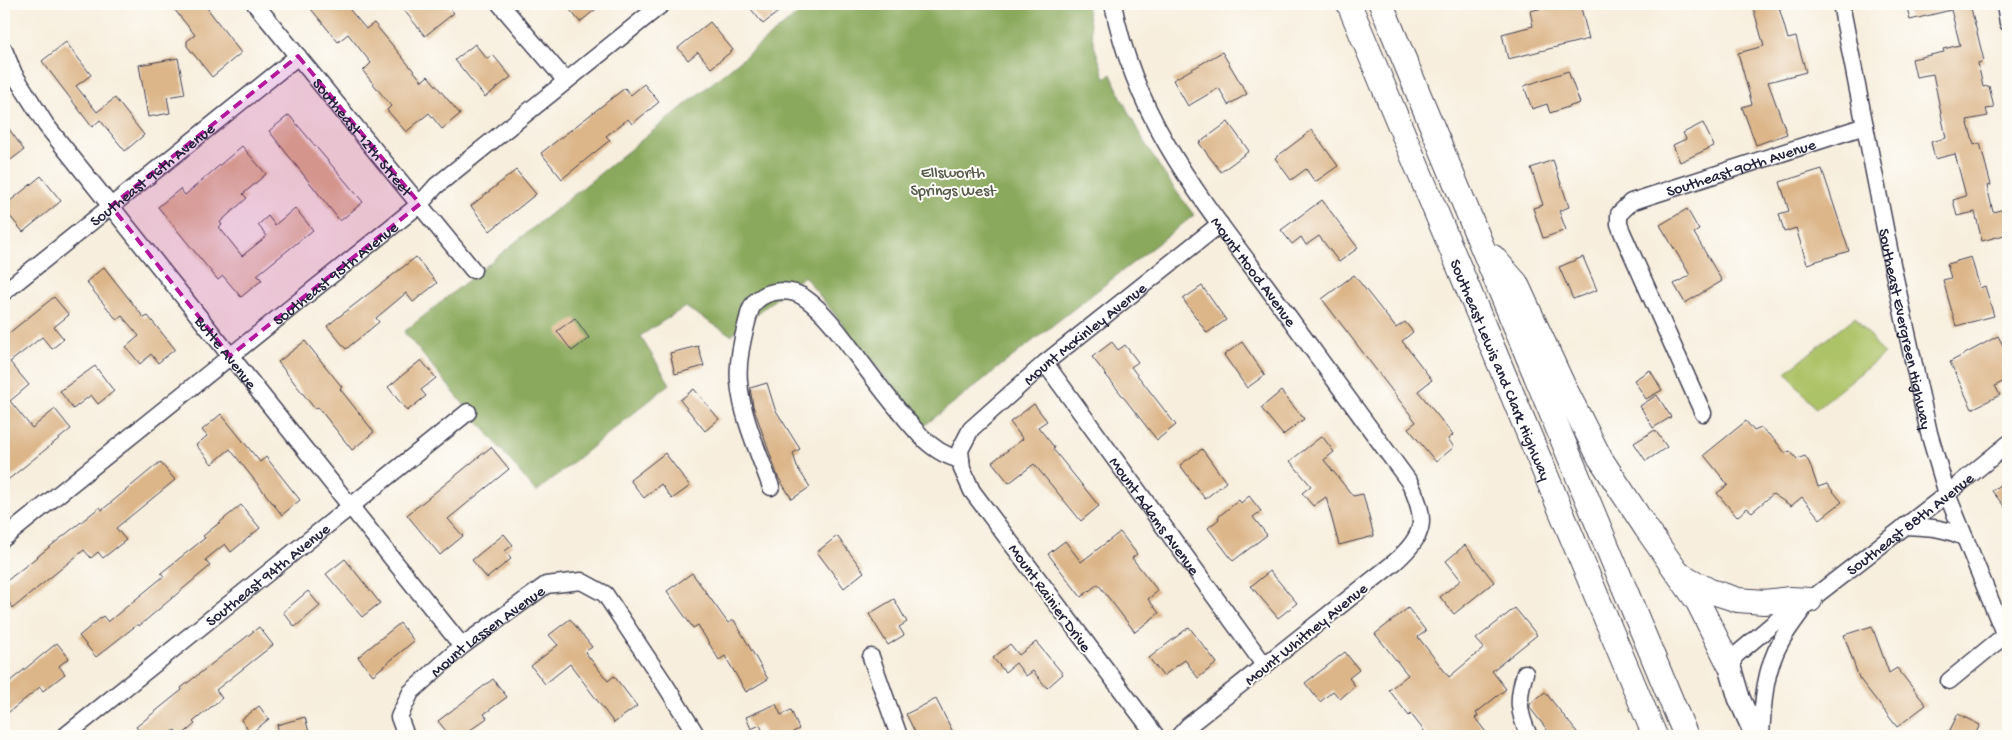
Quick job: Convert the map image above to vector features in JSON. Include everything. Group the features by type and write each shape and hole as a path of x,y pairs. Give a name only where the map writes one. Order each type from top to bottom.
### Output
{"highway":[{"name":"Southeast Lewis and Clark Highway","path":"1349,4 1655,736"},
{"name":"Southeast Lewis and Clark Highway","path":"1382,4 1686,736"},
{"path":"1481,244 1516,283 1562,383 1600,458 1698,602 1729,664"},
{"path":"1678,573 1710,591 1738,600 1764,602 1790,599 1810,600"}],"main road":[{"path":"1729,664 1739,698 1756,736"}],"street":[{"name":"Southeast 12th Street","path":"255,4 473,270"},
{"path":"500,4 566,81"},
{"name":"Southeast 95th Avenue","path":"4,538 420,204 436,186 662,4"},
{"name":"Mount Hood Avenue","path":"1113,4 1125,54 1144,103 1178,165 1410,483 1420,504 1422,523"},
{"name":"Southeast Evergreen Highway","path":"1841,4 1893,269 1929,433 1947,494 2007,639"},
{"path":"2005,4 2008,23"},
{"name":"Butte Avenue","path":"4,50 14,74 46,126 462,646"},
{"name":"Southeast 96th Avenue","path":"4,292 298,56"},
{"name":"Southeast 90th Avenue","path":"1703,413 1622,232 1619,224 1619,214 1631,202 1865,126"},
{"name":"Mount McKinley Avenue","path":"961,455 971,429 1046,363 1220,224"},
{"path":"771,487 744,412 738,380 742,343 750,310 755,302 767,294 779,291 792,292 803,297 816,307 838,331 920,436 950,458 961,455"},
{"name":"Mount Adams Avenue","path":"1046,363 1265,666"},
{"name":"Southeast 94th Avenue","path":"65,736 468,412"},
{"name":"Southeast 88th Avenue","path":"1810,600 1947,494 2008,444"},
{"name":"Mount Rainier Drive","path":"961,455 962,469 972,491 1156,736"},
{"name":"Mount Whitney Avenue","path":"1179,736 1188,726 1406,552 1416,539 1422,523"},
{"path":"1905,526 1938,528 1948,530 1965,538"},
{"name":"Mount Lassen Avenue","path":"406,736 400,717 411,692 462,646 546,585 581,581 605,594 697,736"},
{"path":"1729,664 1736,655 1793,607 1810,600"},
{"path":"1761,736 1763,703 1768,671 1780,642 1810,600"},
{"path":"1949,682 2007,639"},
{"path":"871,657 900,736"},
{"path":"1525,673 1519,693 1521,719 1529,736"}],"highlighted area":[{"path":"298,56 420,204 230,356 111,206"}],"green space":[{"name":"Ellsworth Springs West","path":"810,4 1086,4 1094,45 1105,78 1111,74 1148,148 1194,215 924,426 804,276 731,335 685,307 640,336 670,384 536,492 404,332"},
{"path":"1855,317 1884,354 1816,409 1786,372"}],"building":[{"path":"170,4 204,4 241,53 212,77 187,46 187,41 195,35"},
{"path":"307,4 345,4 366,29 374,23 422,81 428,76 460,114 442,129 429,113 406,132 387,110 391,106 363,71 371,63 348,34 338,42"},
{"path":"399,4 446,4 454,13 425,36"},
{"path":"565,4 602,4 580,22"},
{"path":"747,4 788,4 763,24"},
{"path":"1560,4 1580,4 1589,39 1508,59 1502,34 1533,26 1530,11"},
{"path":"1752,4 1778,4 1788,39 1796,37 1806,72 1768,82 1787,134 1756,145 1742,107 1752,104 1738,53 1764,46"},
{"path":"1906,4 1970,4 1984,61 1978,63 1983,87 1989,86 1994,108 1986,109 1988,116 1967,120 1974,145 1980,143 1991,185 1987,186 1993,212 2008,208 2008,234 1982,241 1975,212 1957,216 1953,200 1966,196 1955,154 1935,159 1931,142 1946,138 1933,74 1916,77 1912,59 1944,52 1943,49 1960,45 1951,10 1910,20"},
{"path":"710,22 733,50 711,68 698,52 688,60 678,48"},
{"path":"66,42 91,75 76,86 97,112 115,98 144,135 125,151 100,120 92,127 42,61"},
{"path":"475,44 487,59 493,55 511,77 485,97 455,60"},
{"path":"1222,52 1247,94 1228,105 1219,88 1188,106 1173,80"},
{"path":"178,58 185,94 167,97 170,113 148,117 139,65"},
{"path":"1568,71 1580,103 1550,113 1547,104 1532,109 1524,86"},
{"path":"644,84 659,102 632,124 628,119 606,136 610,140 562,179 541,153 625,88 631,95"},
{"path":"289,115 363,202 340,221 269,131"},
{"path":"4,122 24,150 4,165"},
{"path":"1228,122 1249,151 1221,172 1199,143"},
{"path":"1703,123 1714,146 1680,162 1673,145 1686,139 1683,133"},
{"path":"1312,130 1338,166 1315,182 1306,169 1291,180 1275,158"},
{"path":"242,146 266,174 243,194 247,198 220,222 222,225 219,227 242,256 267,236 258,225 268,216 275,225 295,208 313,230 257,275 262,280 241,297 223,276 218,280 158,207 180,189 185,195"},
{"path":"1553,160 1569,207 1559,211 1566,230 1543,238 1533,208 1543,205 1531,168"},
{"path":"1822,169 1849,251 1807,264 1796,228 1784,232 1779,214 1789,211 1780,182"},
{"path":"516,170 536,194 490,231 471,206"},
{"path":"41,176 61,201 23,232 4,209 4,206"},
{"path":"1322,200 1358,248 1339,262 1319,236 1306,245 1301,237 1292,244 1281,230"},
{"path":"1687,209 1699,230 1694,233 1722,281 1685,303 1674,284 1690,275 1660,225"},
{"path":"416,257 437,283 413,302 406,293 376,318 379,322 346,349 327,326"},
{"path":"1583,257 1597,290 1573,299 1559,267"},
{"path":"1971,257 1980,288 1985,286 1994,316 1956,326 1943,280 1951,278 1947,264"},
{"path":"104,267 144,318 148,316 175,349 158,363 151,354 140,364 126,347 139,336 122,316 117,320 86,282"},
{"path":"1354,275 1396,328 1405,322 1413,332 1402,341 1432,380 1418,391 1453,435 1448,439 1454,447 1436,462 1408,428 1416,422 1322,299"},
{"path":"1202,286 1226,320 1207,333 1183,299"},
{"path":"54,297 69,315 54,327 64,339 52,349 42,337 10,362 29,385 10,401 32,428 55,409 71,429 4,483 4,337"},
{"path":"575,318 589,338 572,351 557,331"},
{"path":"1998,336 2008,355 2008,364 2002,367 2008,379 1995,386 2000,395 1972,409 1950,362"},
{"path":"305,341 342,387 340,389 374,432 352,450 318,407 315,409 278,362"},
{"path":"1112,342 1118,350 1125,345 1138,362 1131,367 1176,425 1157,440 1092,357"},
{"path":"1242,342 1265,375 1247,388 1224,355"},
{"path":"698,346 704,366 675,374 670,353"},
{"path":"421,360 436,378 421,390 426,396 407,411 388,387"},
{"path":"95,366 114,391 98,404 91,395 73,409 60,391"},
{"path":"1650,370 1662,390 1646,399 1634,380"},
{"path":"767,383 775,409 800,449 793,453 797,467 810,487 792,499 778,477 753,406 750,388"},
{"path":"694,389 719,419 705,431 680,400"},
{"path":"1281,391 1304,419 1283,435 1261,408"},
{"path":"1657,395 1671,417 1653,428 1640,406"},
{"path":"1034,404 1047,421 1038,427 1055,448 1053,449 1099,506 1081,521 1034,464 1009,483 992,462 1023,439 1010,422"},
{"path":"221,414 260,462 266,457 300,500 282,515 230,449 212,464 196,445 207,436 202,430"},
{"path":"1746,421 1754,431 1761,428 1774,439 1785,453 1790,451 1797,459 1805,456 1818,487 1827,484 1842,502 1820,519 1802,497 1791,506 1773,494 1752,512 1747,508 1737,517 1717,493 1728,485 1704,455"},
{"path":"1655,430 1667,447 1646,461 1634,443"},
{"path":"1322,436 1334,452 1324,460 1353,496 1363,494 1374,536 1339,545 1326,497 1313,506 1302,493 1311,486 1290,461"},
{"path":"491,447 509,469 448,519 463,536 440,555 407,515"},
{"path":"1202,449 1226,482 1205,499 1180,465"},
{"path":"665,453 690,486 672,499 661,484 644,498 630,480"},
{"path":"160,462 175,480 116,528 126,540 103,558 98,552 91,558 84,550 13,608 4,596 4,583 100,507 102,510"},
{"path":"2008,478 2008,511 1992,491"},
{"path":"1249,496 1261,511 1253,517 1267,535 1233,561 1208,528 1239,500 1241,503"},
{"path":"241,505 260,528 231,552 225,544 205,560 210,566 139,626 138,624 96,657 79,636 103,616 108,622 164,576 161,573 205,538 203,536"},
{"path":"1120,532 1137,554 1132,558 1158,591 1148,599 1159,613 1135,632 1098,584 1081,597 1048,554 1065,541 1081,562"},
{"path":"504,534 513,545 505,551 511,559 487,578 472,560"},
{"path":"837,536 864,572 844,588 817,552"},
{"path":"1465,545 1494,582 1454,614 1440,597 1461,580 1446,561"},
{"path":"345,559 380,603 362,617 326,574"},
{"path":"1270,571 1297,603 1278,618 1251,586"},
{"path":"692,573 728,623 734,620 768,679 746,692 725,656 719,660 698,625 693,628 667,591"},
{"path":"308,591 320,606 295,627 283,612"},
{"path":"894,599 907,622 899,627 904,635 888,645 869,614"},
{"path":"1408,608 1426,631 1418,637 1449,677 1484,648 1476,639 1515,608 1537,635 1492,671 1506,689 1476,713 1478,716 1475,718 1489,736 1428,736 1411,714 1409,716 1389,690 1408,675 1375,634"},
{"path":"570,619 592,647 585,652 608,681 614,676 637,706 614,723 570,664 545,684 531,666 558,645 549,635"},
{"path":"400,623 414,641 373,675 358,657"},
{"path":"1872,626 1889,673 1897,668 1926,705 1897,727 1859,678 1844,635"},
{"path":"259,627 273,645 216,690 222,698 193,722 195,724 181,736 175,730 167,736 143,736 136,727 182,690 181,688"},
{"path":"1189,627 1217,663 1198,678 1185,660 1163,676 1149,658"},
{"path":"1036,642 1063,674 1047,688 1033,671 1026,676 1016,663 1005,672 993,658 1010,644 1019,655"},
{"path":"57,643 69,658 59,666 65,674 43,691 40,687 4,716 4,686"},
{"path":"1345,652 1359,670 1349,678 1355,686 1340,699 1333,691 1320,702 1305,683"},
{"path":"493,679 507,697 484,714 487,718 462,736 450,736 438,721"},
{"path":"1545,692 1580,736 1552,736 1530,708 1530,704"},
{"path":"936,699 955,736 917,736 906,714"},
{"path":"776,704 781,715 791,710 799,729 793,732 794,736 765,736 760,725 751,729 746,717"},
{"path":"259,706 269,719 251,733 241,720"},
{"path":"1958,714 1980,725 1974,736 1947,736"},
{"path":"305,717 310,736 280,736 277,725"}]}
